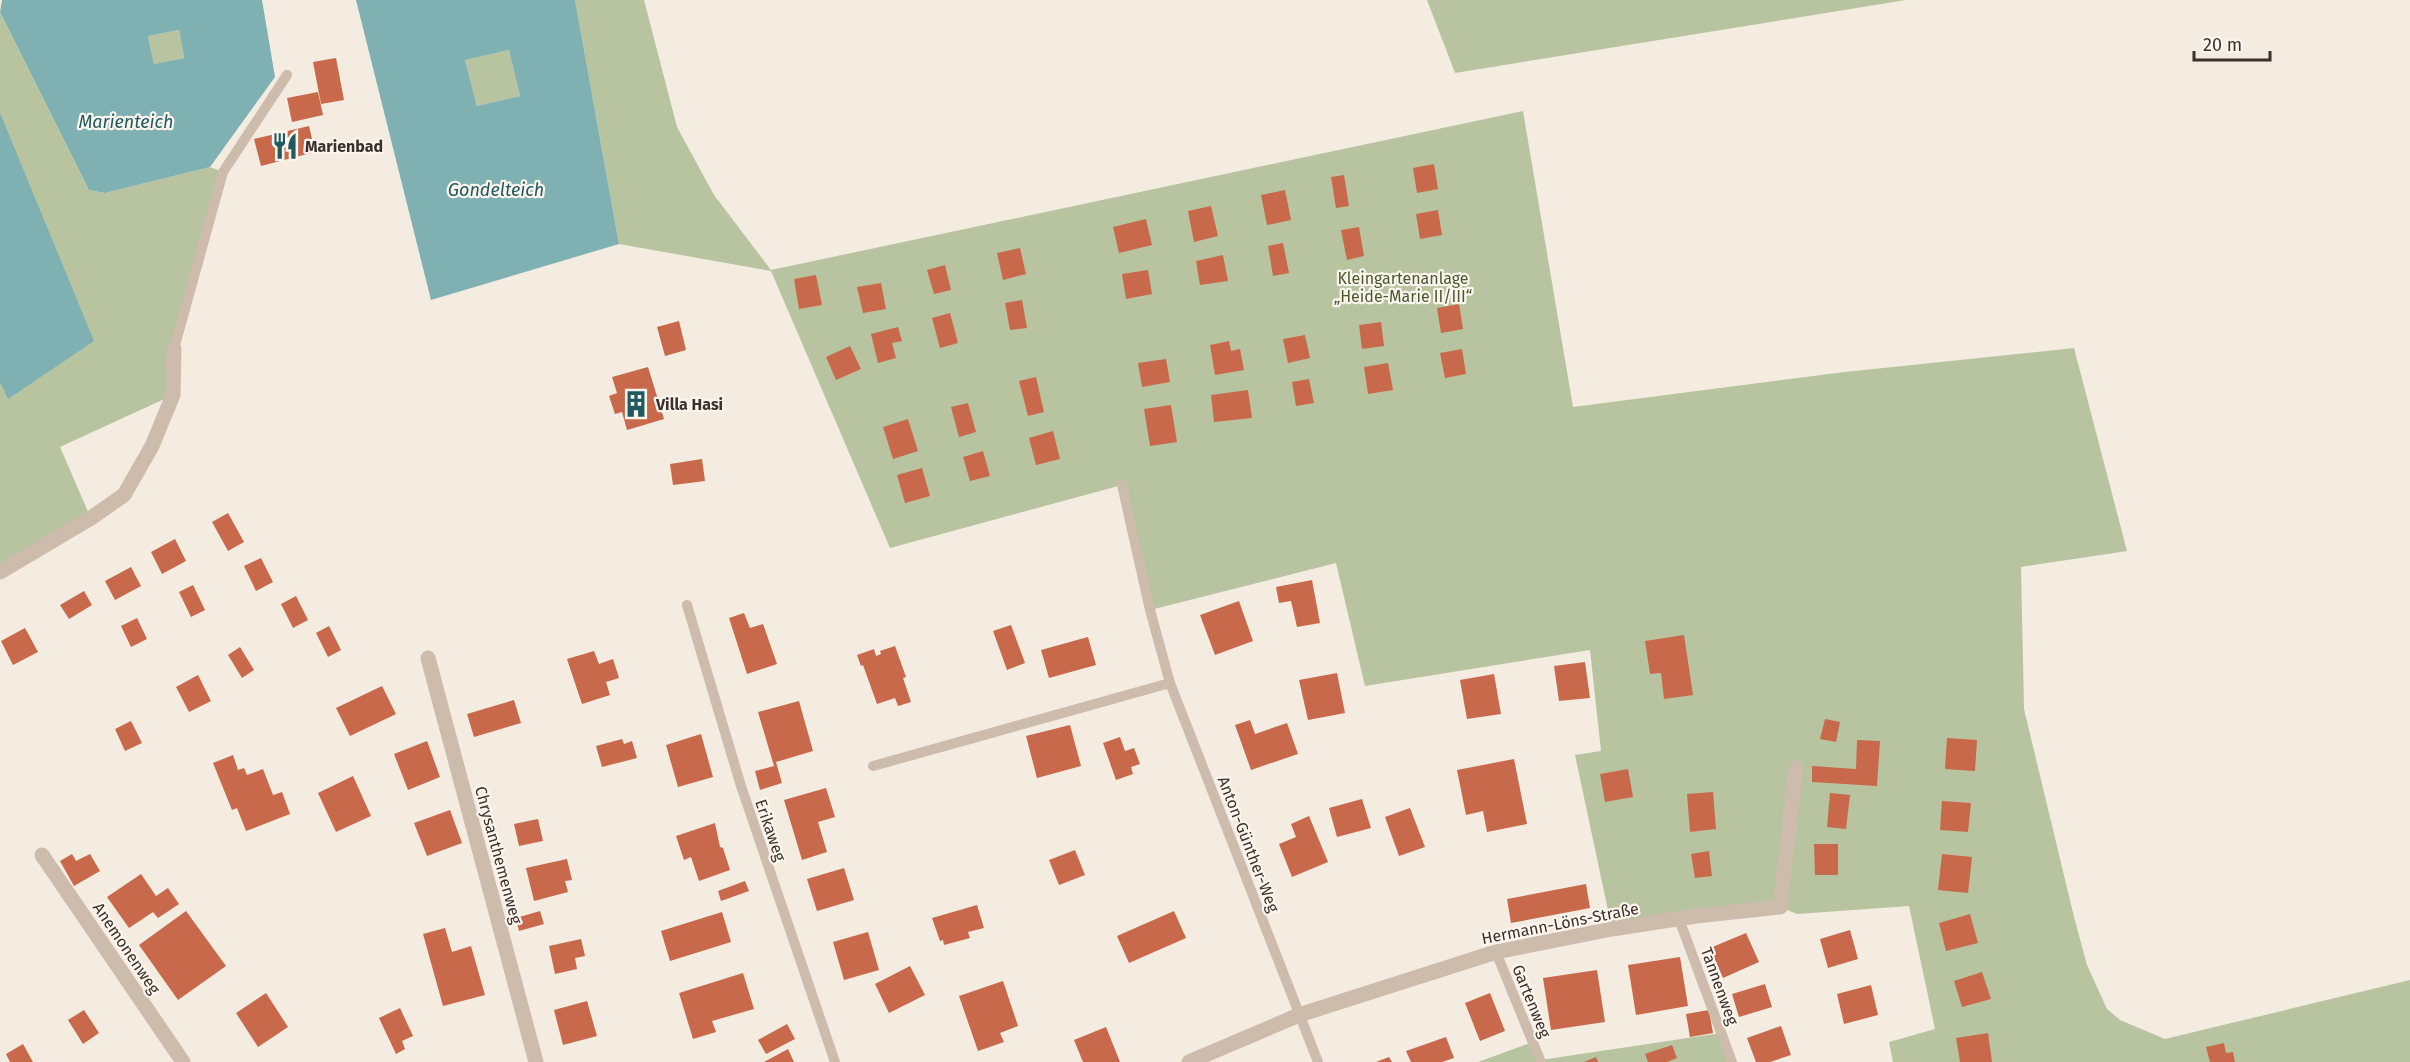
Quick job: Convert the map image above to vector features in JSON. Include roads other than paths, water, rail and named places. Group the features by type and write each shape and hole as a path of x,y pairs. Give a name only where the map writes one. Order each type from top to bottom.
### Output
{"street":[{"path":"0,572 91,518 124,495 152,446 173,395 174,349"},
{"name":"Chrysanthemenweg","path":"428,658 536,1062"},
{"name":"Hermann-Löns-Straße","path":"1189,1062 1299,1015 1496,952 1612,929 1780,907 1796,768"},
{"name":"Anemonenweg","path":"42,855 183,1062"}],"lane":[{"path":"174,349 223,172 287,75"},
{"name":"Anton-Günther-Weg","path":"1122,485 1150,610 1170,683 1318,1062"},
{"name":"Erikaweg","path":"687,606 741,786 835,1062"},
{"path":"873,766 1170,683"},
{"name":"Tannenweg","path":"1679,920 1732,1062"},
{"name":"Gartenweg","path":"1496,952 1540,1060"}],"water":[{"name":"Marienteich","path":"2,0 262,0 275,77 210,167 105,193 89,190 0,12","holes":["179,30 184,58 154,64 148,36"]},
{"name":"Gondelteich","path":"356,0 575,0 619,244 431,300","holes":["509,50 520,96 477,106 465,60"]},
{"path":"0,113 94,341 8,399 0,382"}],"place":[{"name":"Marienbad","path":"285,146"},
{"name":"Villa Hasi","path":"636,404"}],"park label":[{"name":"Kleingartenanlage „Heide-Marie II/III“","path":"1403,287"}]}
